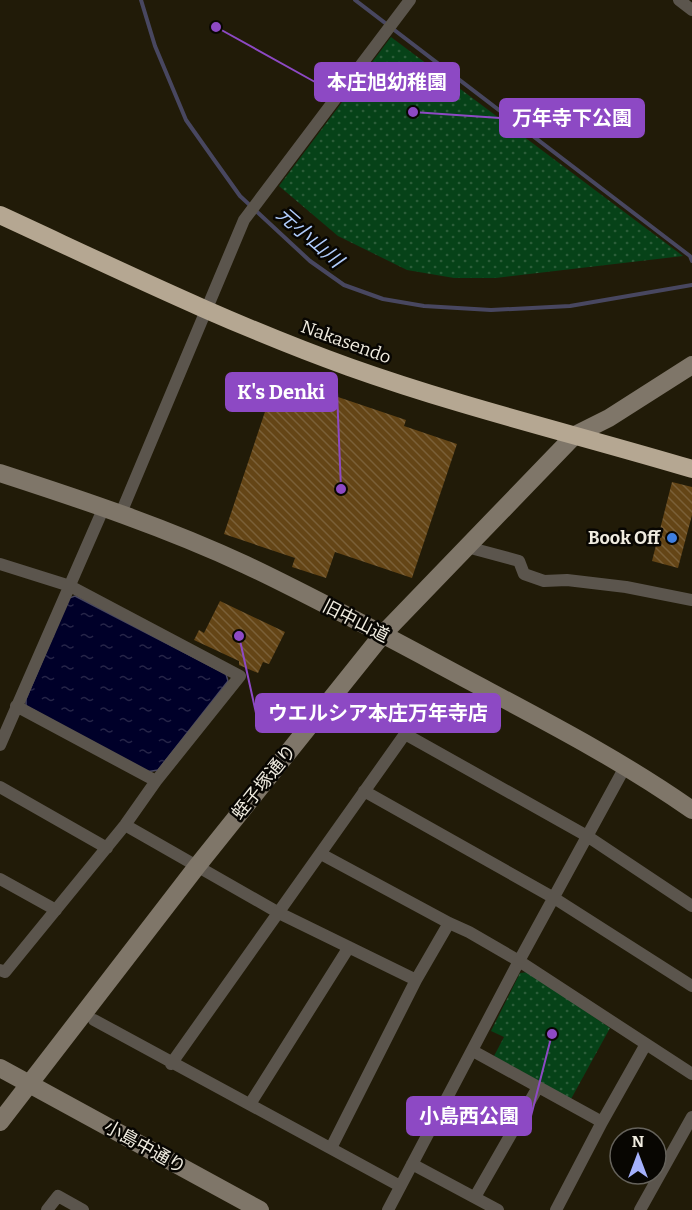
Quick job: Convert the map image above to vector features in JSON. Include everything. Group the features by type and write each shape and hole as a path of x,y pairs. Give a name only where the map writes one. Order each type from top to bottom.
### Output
{"highway":[{"name":"Nakasendo","path":"0,215 206,310 347,366 405,386 692,469"}],"street":[{"path":"0,745 70,586 112,510 206,310 247,216 410,0"},
{"path":"679,0 692,9"},
{"name":"蛭子塚通り","path":"0,1122 198,865 383,634 575,435 609,418 692,365"},
{"name":"旧中山道","path":"0,473 112,510 245,565 383,634 626,765 692,810"},
{"path":"467,547 519,561 524,574 544,581 567,580 626,586 692,600"},
{"path":"0,564 70,586 240,676 156,781 107,848 5,972 0,969"},
{"path":"16,706 156,781"},
{"path":"171,1064 405,734 586,836 692,906"},
{"path":"388,1210 519,961 626,765"},
{"path":"0,787 107,848"},
{"path":"364,791 554,898 692,986"},
{"path":"125,825 279,913 416,980"},
{"path":"321,854 519,961 692,1074"},
{"path":"0,879 56,910"},
{"path":"331,1148 416,980 449,923"},
{"path":"250,1104 349,947"},
{"path":"93,1020 400,1186"},
{"path":"556,1210 646,1044"},
{"path":"473,1051 602,1122"},
{"name":"小島中通り","path":"0,1068 260,1210"},
{"path":"476,1197 538,1088"},
{"path":"640,1210 692,1117"},
{"path":"412,1164 498,1210"},
{"path":"47,1210 58,1196 82,1210"}],"green space":[{"path":"391,37 683,256 496,278 454,278 407,270 338,236 279,186"},
{"path":"529,972 610,1028 571,1099 494,1056 504,1037 491,1031 520,973"}],"water":[{"path":"75,596 226,674 228,681 158,770 146,772 26,706 26,699 69,598"}],"building":[{"path":"275,382 337,402 338,397 406,420 404,426 457,444 412,578 335,552 326,578 292,567 295,558 224,534"},
{"name":"Book Off","path":"672,482 692,487 692,515 678,568 652,561"},
{"path":"220,601 285,632 269,664 263,662 258,673 239,665 239,661 194,640 199,630 204,633"}],"waterway":[{"name":"元小山川","path":"141,0 155,46 186,120 215,161 240,196 310,261 344,285 383,299 424,306 491,310 570,306 692,285"},
{"path":"355,0 690,256 692,261"}],"place":[{"name":"本庄旭幼稚園","path":"216,27"},
{"name":"万年寺下公園","path":"413,112"},
{"name":"K's Denki","path":"341,489"},
{"name":"Book Off","path":"672,538"},
{"name":"ウエルシア本庄万年寺店","path":"239,636"},
{"name":"小島西公園","path":"552,1034"}]}
